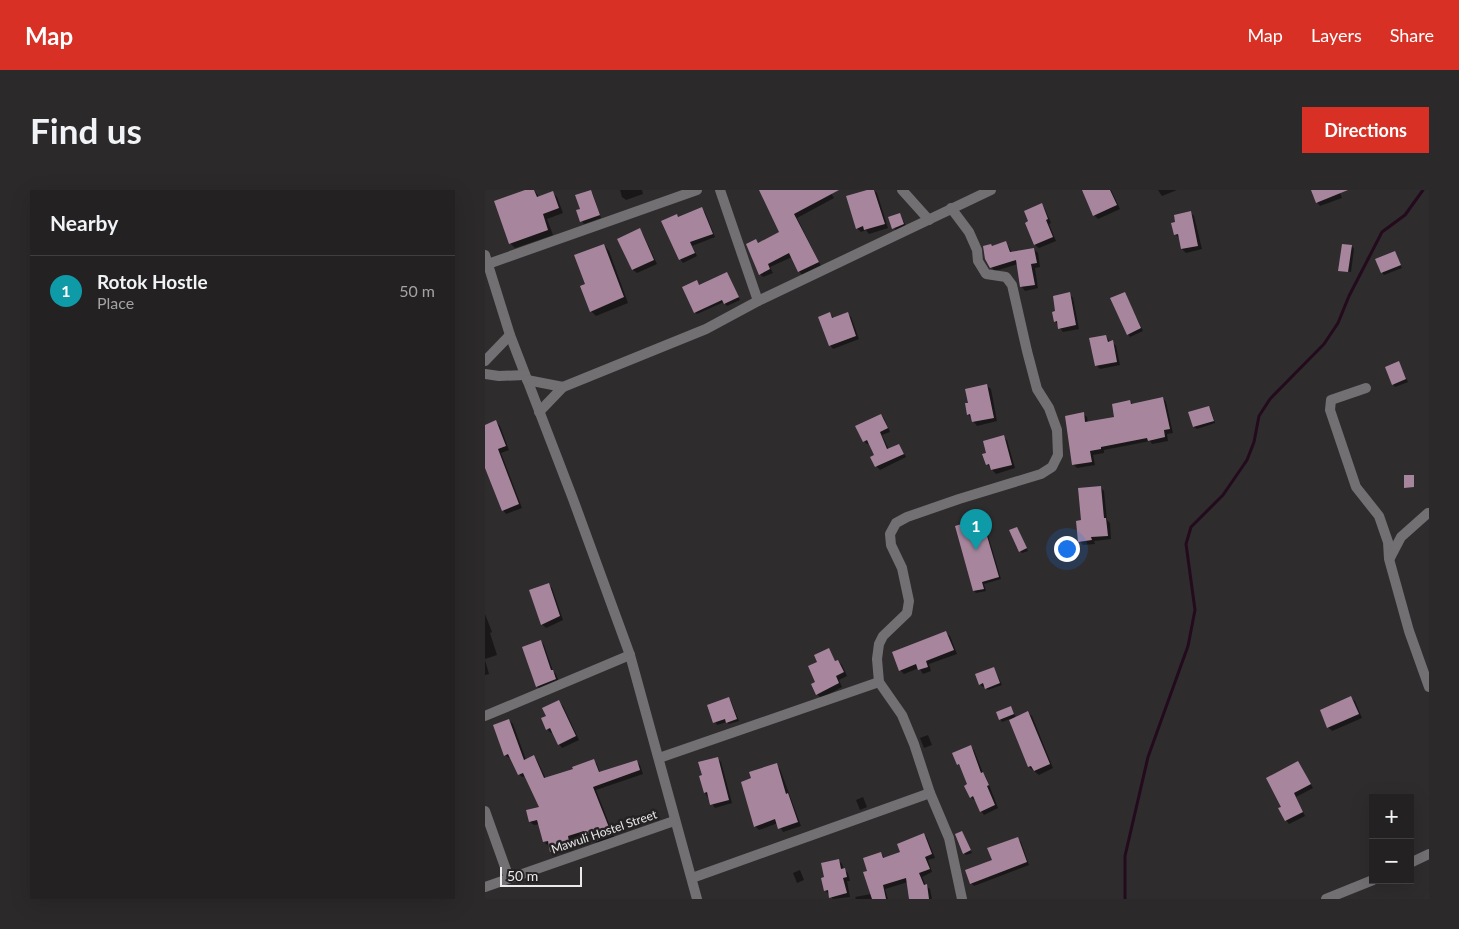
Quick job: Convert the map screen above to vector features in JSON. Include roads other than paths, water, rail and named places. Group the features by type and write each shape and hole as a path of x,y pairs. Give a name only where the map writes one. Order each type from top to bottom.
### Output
{"street":[{"path":"697,190 487,260 510,335 630,655 659,758 674,821 697,899"},
{"path":"720,190 758,301"},
{"path":"902,190 929,220"},
{"path":"539,412 563,387 706,329 758,301 991,190"},
{"path":"951,208 969,232 977,250 978,261 986,274 1006,277 1012,285 1037,389 1049,408 1057,430 1057,455 1052,467 1041,474 907,517 895,523 890,534 891,545 902,568 909,601 907,613 883,636 879,644 877,659 879,682 902,715 914,744 930,792 949,838 962,899"},
{"path":"485,361 510,335"},
{"path":"485,374 526,377 563,387"},
{"path":"1366,388 1331,400 1330,410 1356,487 1379,516 1388,542 1389,559 1409,631 1426,670 1429,687"},
{"path":"1389,559 1401,537 1428,514"},
{"path":"485,716 630,655"},
{"path":"659,758 879,682"},
{"path":"692,878 930,792"},
{"path":"485,811 509,878"},
{"name":"Mawuli Hostel Street","path":"485,887 674,821"},
{"path":"1414,861 1429,854"},
{"path":"1326,899 1369,882"}],"waterway":[{"path":"1125,899 1125,856 1148,757 1188,646 1195,610 1186,544 1191,527 1223,495 1247,460 1254,442 1259,416 1270,399 1324,344 1338,323 1349,296 1382,232 1405,215 1423,190"}],"place":[{"name":"Rotok Hostle","path":"976,550"}]}
